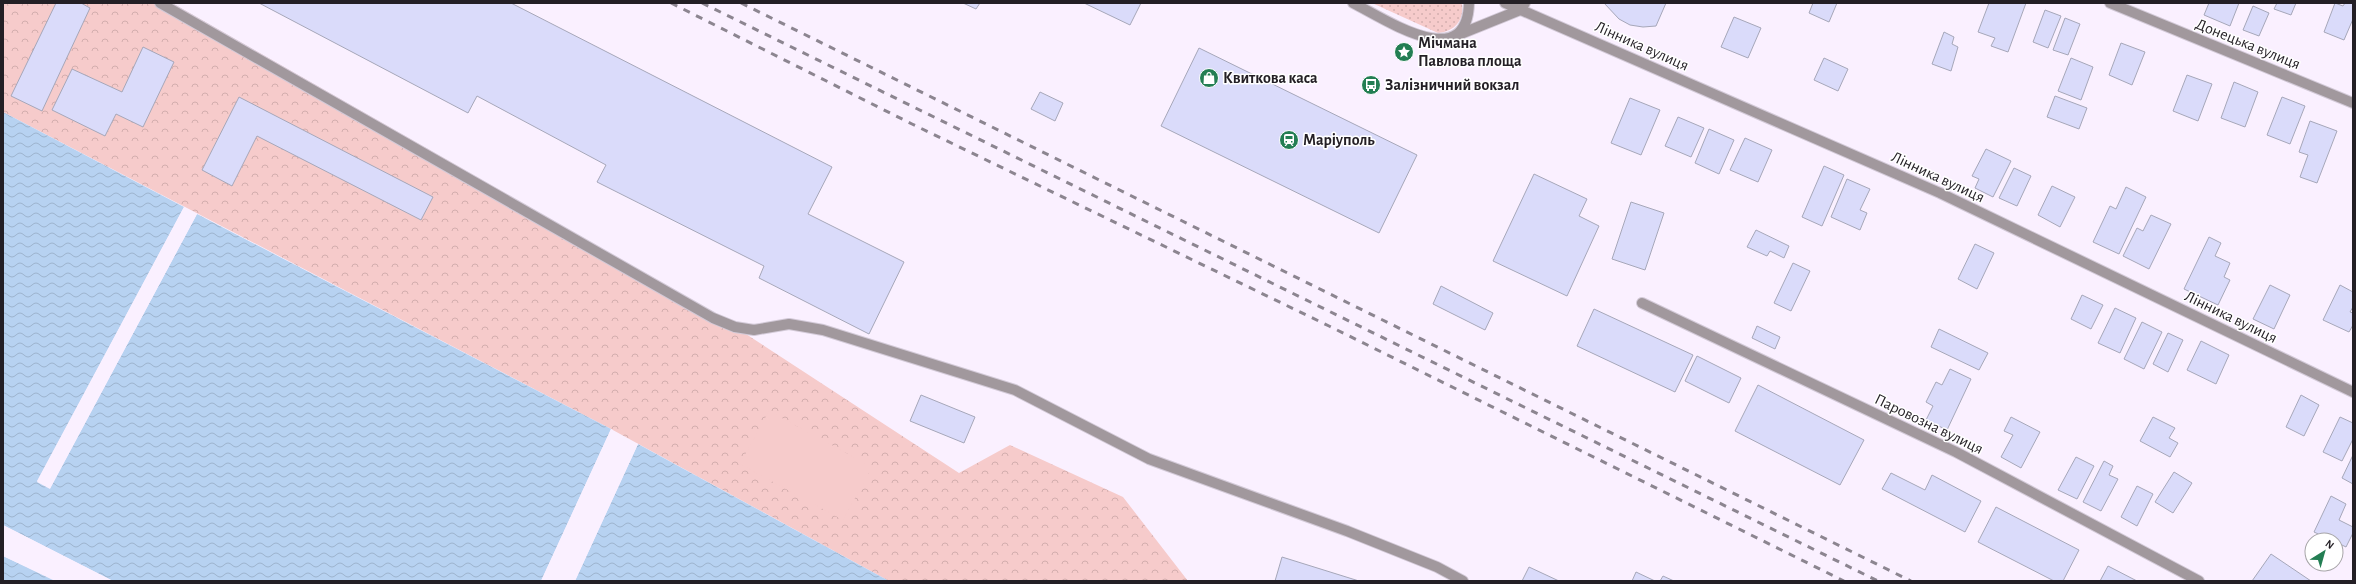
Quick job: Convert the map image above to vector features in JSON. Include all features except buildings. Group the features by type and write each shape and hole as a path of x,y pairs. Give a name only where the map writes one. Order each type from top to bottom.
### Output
{"street":[{"path":"160,3 713,318 735,327 754,330 788,324 823,330 1015,390 1149,460 1348,530 1437,567 1463,581"},
{"path":"1353,3 1426,39 1439,41 1452,37 1522,6"},
{"path":"1452,37 1462,28 1469,16 1469,3"},
{"name":"Лінника вулиця","path":"1505,3 1522,6 1940,193 2353,392"},
{"name":"Донецька вулиця","path":"2110,3 2353,103"},
{"name":"Паровозна вулиця","path":"1642,303 1956,452 2199,581"}],"green space":[{"path":"3,3 172,3 706,308 959,473 1010,445 1123,497 1188,581 889,581 611,429 3,112"},
{"path":"1372,3 1462,3 1462,9 1460,20 1454,27 1438,33"},
{"path":"769,411 872,467 843,520 740,464"}],"water":[{"path":"3,112 184,207 37,481 50,488 197,214 611,429 541,581 113,581 3,525"},
{"path":"638,444 889,581 575,581"},
{"path":"3,556 55,581 3,581"}],"pier":[{"path":"184,207 186,208 40,481 50,486 196,213 197,214 50,489 37,482"},
{"path":"611,429 613,430 543,581 541,581"},
{"path":"636,443 638,444 575,581 573,581"},
{"path":"3,525 113,581 109,581 3,528"},
{"path":"3,554 56,579 57,581 3,556"}],"railway":[{"path":"671,3 912,124 1329,326 1844,581"},
{"path":"702,3 1878,581"},
{"path":"741,3 1911,581"}],"place":[{"name":"Мічмана Павлова площа","path":"1404,52"},
{"name":"Квиткова каса","path":"1209,78"},
{"name":"Залізничний вокзал","path":"1371,85"},
{"name":"Маріуполь","path":"1289,140"}]}
